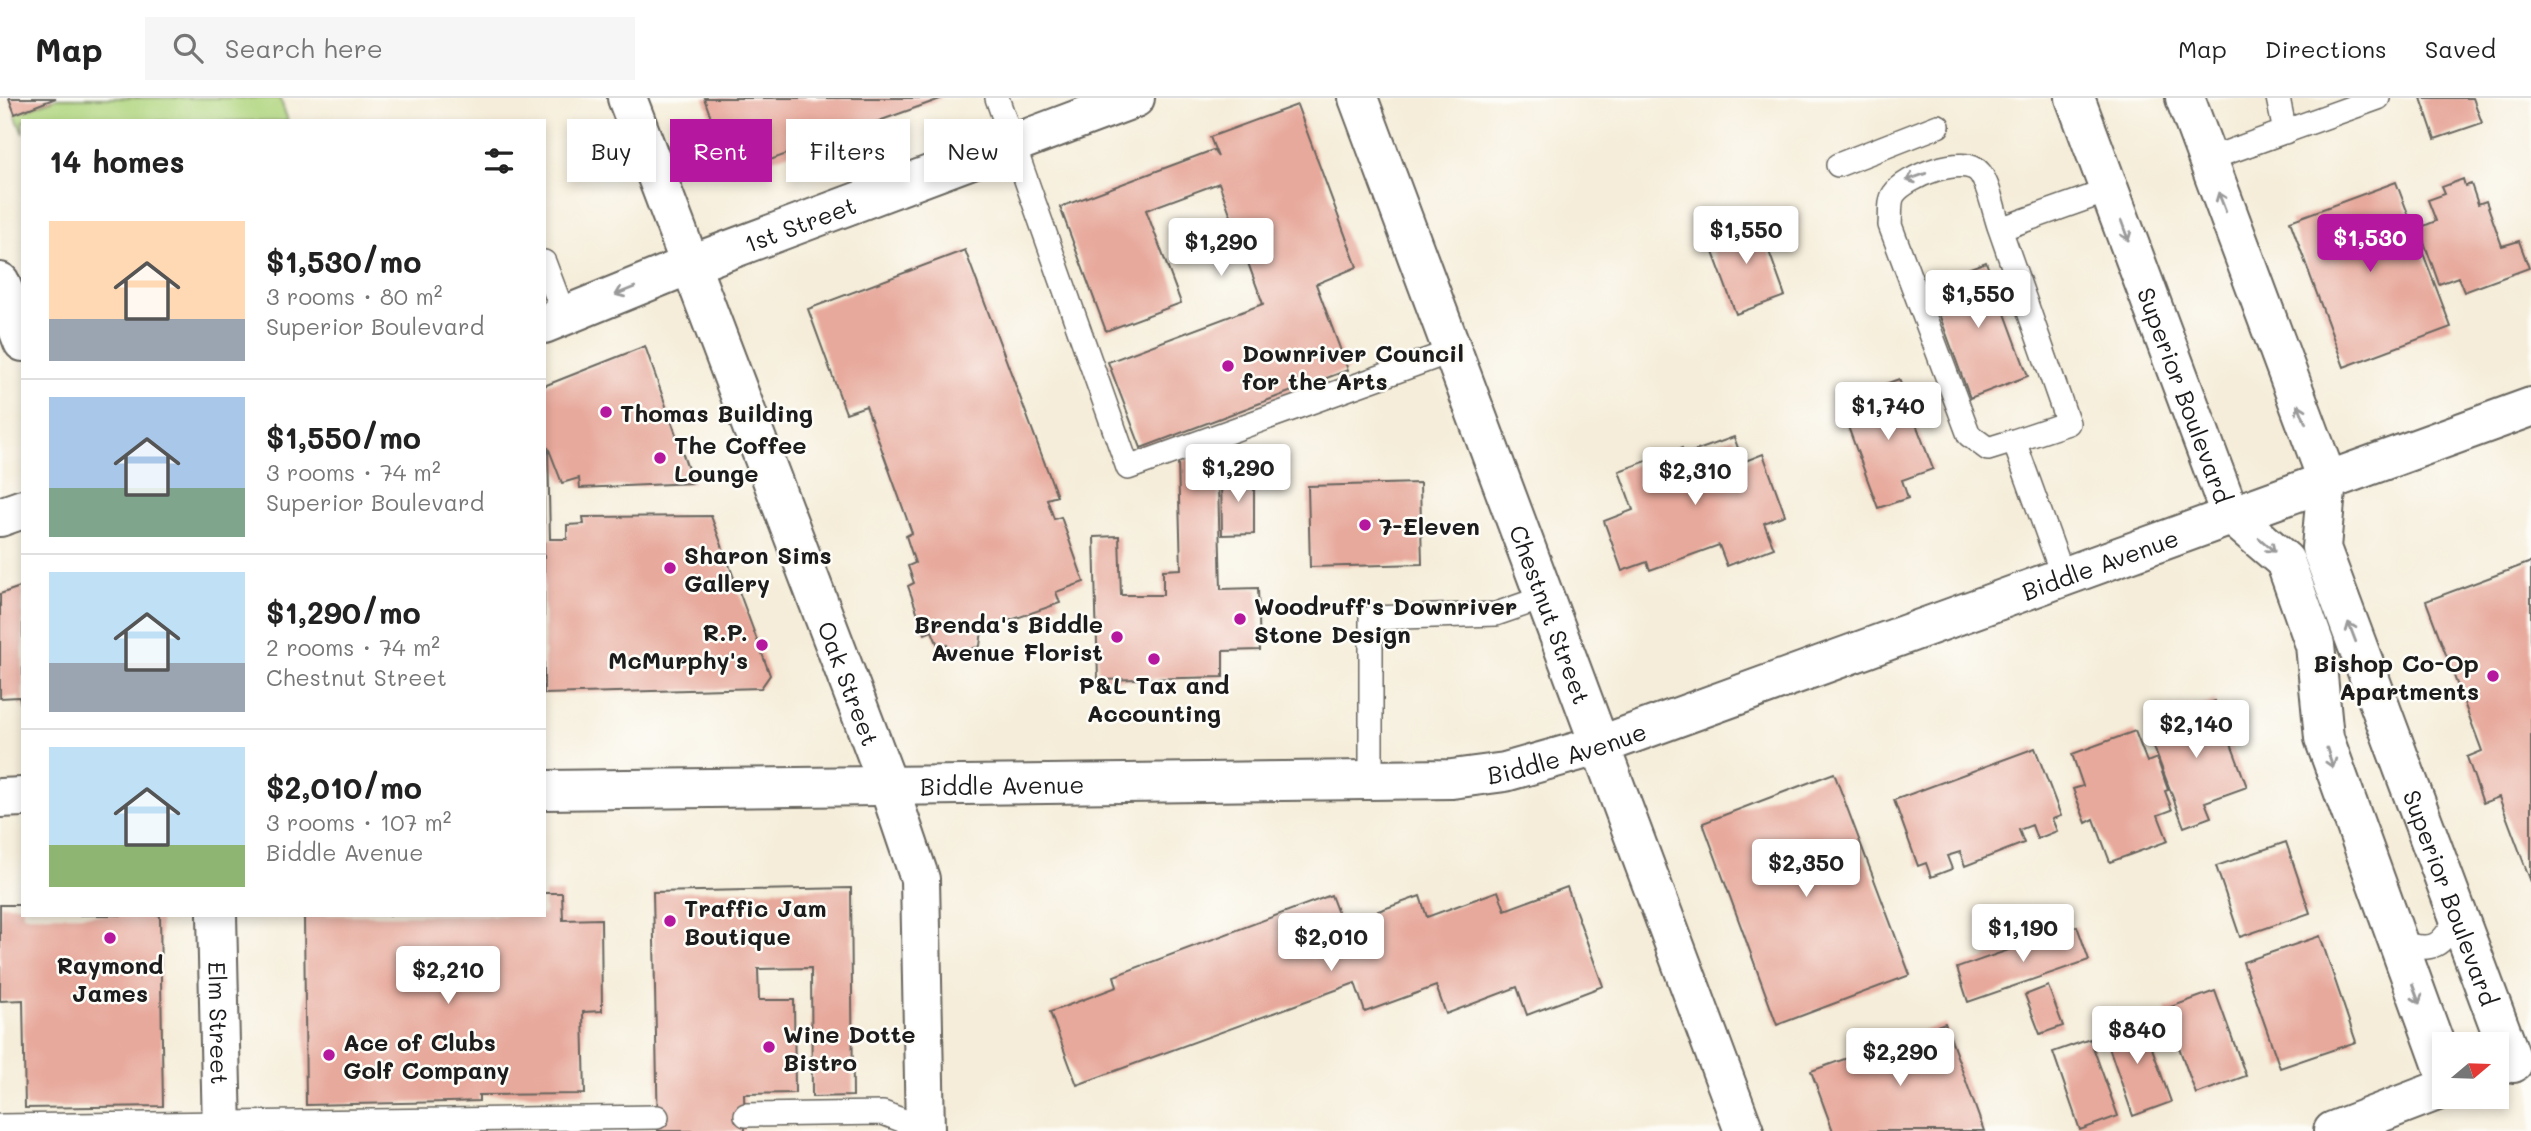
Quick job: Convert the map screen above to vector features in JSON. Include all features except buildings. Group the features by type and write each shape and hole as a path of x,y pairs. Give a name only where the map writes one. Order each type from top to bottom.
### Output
{"street":[{"name":"Oak Street","path":"626,98 888,785 920,879 925,1130"},
{"name":"1st Street","path":"1023,141 1135,98"},
{"name":"Chestnut Street","path":"1358,98 1455,350 1744,1131"},
{"name":"Superior Boulevard","path":"2075,98 2230,514 2285,561 2315,645 2323,738 2432,1037"},
{"name":"Superior Boulevard","path":"2185,98 2327,479 2321,548 2514,1062"},
{"name":"1st Street","path":"554,320 688,265 924,177"},
{"path":"0,282 21,337"},
{"name":"Biddle Avenue","path":"546,790 1452,779 1505,772 1601,745 2230,514 2531,407"},
{"path":"0,517 21,510"},
{"path":"0,798 21,797"},
{"name":"Elm Street","path":"217,917 222,1128"},
{"path":"2333,1131 2432,1093"}],"lane":[{"path":"997,98 1005,119"},
{"path":"2278,98 2284,132"},
{"path":"2206,160 2378,98"},
{"path":"1838,165 1938,126"},
{"path":"1969,165 1980,172 2000,229 2067,423 1988,449 1969,435 1891,225 1892,196 1904,182 1948,166 1969,165"},
{"path":"1023,169 1129,468 1455,350"},
{"path":"2000,229 2110,190"},
{"path":"546,274 554,320"},
{"path":"2014,442 2063,576"},
{"path":"1371,780 1371,618 1496,614 1545,597"},
{"path":"2397,942 2415,947 2432,947 2446,938 2459,914"},
{"path":"746,1115 883,1113 925,1130"},
{"path":"0,1126 26,1129 222,1128 657,1117"}],"green space":[{"path":"57,98 280,98 287,119 21,119 21,129 15,114"}],"place":[{"name":"Downriver Council for the Arts","path":"1228,366"},
{"name":"Thomas Building","path":"606,412"},
{"name":"The Coffee Lounge","path":"660,458"},
{"name":"7-Eleven","path":"1365,525"},
{"name":"Sharon Sims Gallery","path":"670,568"},
{"name":"Woodruff's Downriver Stone Design","path":"1240,619"},
{"name":"Brenda's Biddle Avenue Florist","path":"1117,637"},
{"name":"R.P. McMurphy's","path":"762,645"},
{"name":"P&L Tax and Accounting","path":"1154,659"},
{"name":"Bishop Co-Op Apartments","path":"2493,676"},
{"name":"Traffic Jam Boutique","path":"670,921"},
{"name":"Raymond James","path":"110,938"},
{"name":"Wine Dotte Bistro","path":"769,1047"},
{"name":"Ace of Clubs Golf Company","path":"329,1055"}]}
